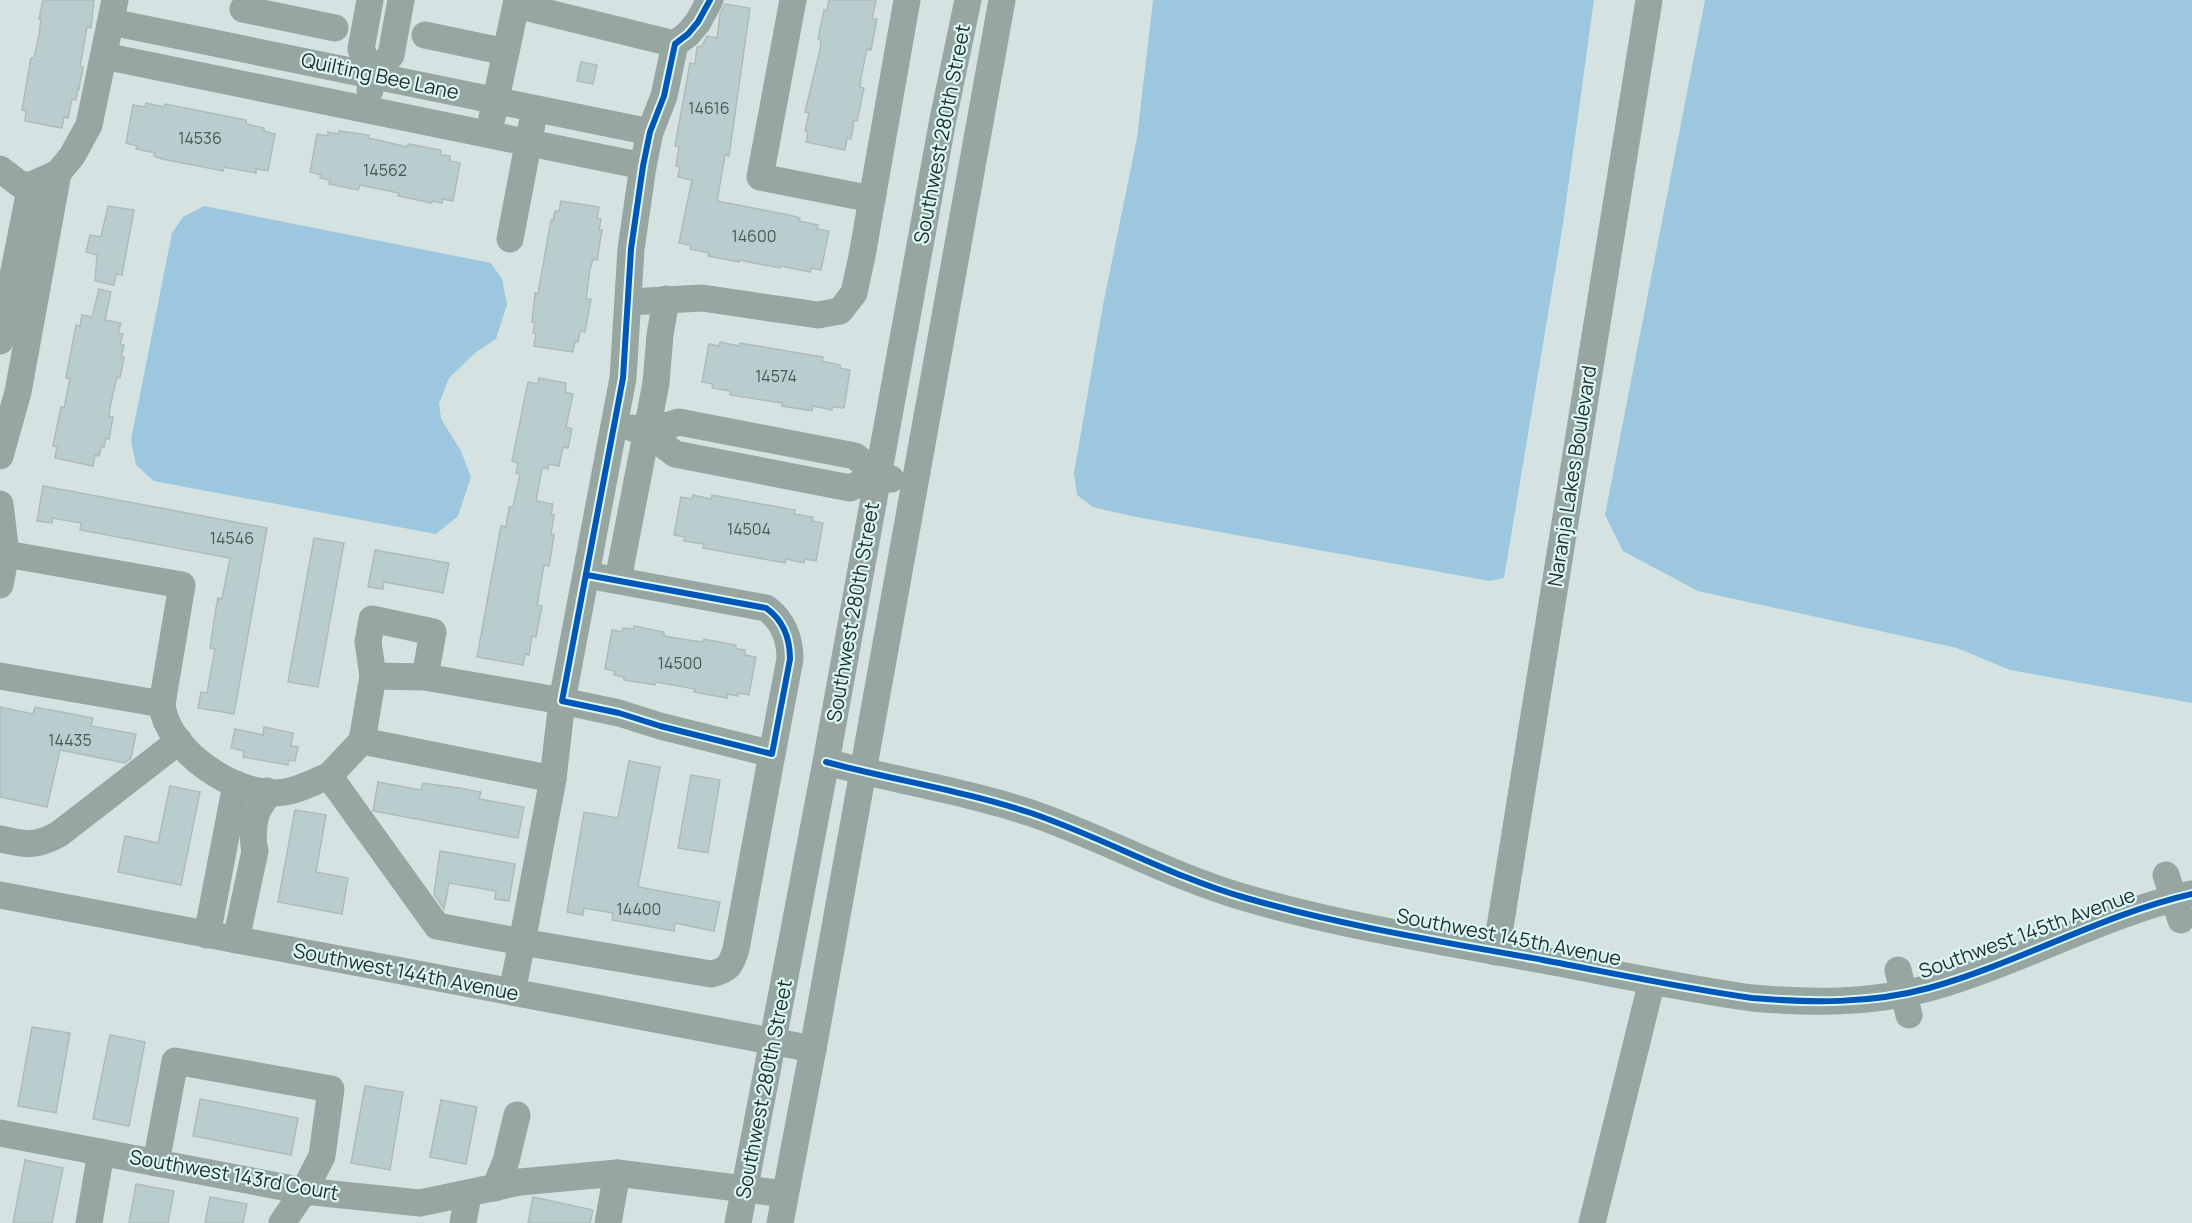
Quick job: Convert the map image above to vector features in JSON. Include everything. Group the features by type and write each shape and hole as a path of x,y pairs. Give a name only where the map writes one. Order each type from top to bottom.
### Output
{"street":[{"path":"370,0 361,49 373,75"},
{"path":"366,109 373,75 391,55 401,0"},
{"path":"512,992 553,779 562,701 622,378 631,249 643,166 650,132 664,96 675,44 698,22 710,0"},
{"path":"793,0 760,177 872,199"},
{"path":"628,302 666,298 702,298 818,315 840,311 854,293 907,0"},
{"name":"Southwest 280th Street","path":"738,1223 826,762 950,82 968,0"},
{"name":"Southwest 280th Street","path":"780,1223 1002,0"},
{"name":"Naranja Lakes Boulevard","path":"1496,952 1649,0"},
{"path":"489,134 517,3 675,44"},
{"path":"243,9 335,28"},
{"path":"14,300 58,173 72,156 90,125 113,11"},
{"name":"Quilting Bee Lane","path":"113,11 373,75 650,132"},
{"path":"425,35 506,52"},
{"name":"Quilting Bee Lane","path":"104,56 643,166"},
{"path":"950,82 986,86"},
{"path":"510,239 535,108"},
{"path":"0,169 21,185 31,185 58,173"},
{"path":"0,456 18,392 8,331 31,185"},
{"path":"618,580 656,383 666,298"},
{"path":"614,424 646,432 675,454 850,488 878,475 914,485"},
{"path":"0,504 6,554 0,585"},
{"path":"6,554 182,585 162,704 163,716 179,741 204,767 224,780 266,797 329,776 362,741 374,676 368,642 372,619 433,632 425,677"},
{"path":"329,776 437,926 711,974 722,972 731,963 736,949 790,659 790,645 776,615 766,608 586,575"},
{"path":"0,676 162,704"},
{"path":"374,676 425,677 562,701 619,713 660,726 772,754"},
{"path":"0,839 27,845 46,841 59,834 179,741"},
{"path":"362,741 553,779"},
{"name":"Southwest 145th Avenue","path":"826,762 960,793 1031,813 1073,816 1196,881 1275,894 1379,929 1752,998 1798,1002 1852,1001 1904,993 1965,977 2142,908 2178,897"},
{"path":"236,784 245,841 236,940"},
{"path":"245,841 264,843 270,808 266,797"},
{"path":"207,935 245,841"},
{"name":"Southwest 144th Avenue","path":"0,895 813,1049"},
{"path":"1592,1223 1652,981"},
{"path":"156,1163 175,1061 331,1089 322,1156 304,1191 282,1219 282,1223"},
{"path":"495,1188 506,1161 517,1114"},
{"name":"Southwest 143rd Court","path":"0,1133 304,1191 420,1203 468,1195 520,1182 617,1173 785,1194"},
{"path":"89,1223 101,1152"},
{"path":"608,1223 617,1173"},
{"path":"463,1223 468,1195"}],"water":[{"path":"1153,0 1594,0 1563,224 1504,578 1490,581 1131,516 1093,507 1077,495 1074,473 1103,305 1137,138"},
{"path":"1705,0 2192,0 2192,703 2010,670 1957,648 1698,591 1623,551 1605,515"},
{"path":"204,206 491,263 502,279 507,304 496,339 475,353 449,378 439,403 441,419 461,451 471,477 458,516 436,534 154,481 136,465 131,440 172,233 183,217"}],"building":[{"path":"43,0 94,0 91,28 87,27 80,67 83,67 79,89 76,100 72,99 68,118 64,117 62,128 25,121 26,111 22,110 31,58 34,58 39,35 41,19 39,19"},
{"path":"829,0 876,0 872,19 877,19 871,50 867,49 861,77 860,87 864,88 857,121 854,120 851,139 847,138 845,150 806,142 808,132 805,131 809,113 805,112 820,50 821,40 818,39 824,10 827,11"},
{"path":"725,4 750,8 729,156 725,155 717,201 789,215 800,218 799,221 818,225 817,229 829,231 821,270 811,268 810,272 739,260 739,262 708,256 709,253 690,249 691,245 679,243 692,180 678,177 680,167 676,166 679,147 675,146 690,63 695,64 697,47 702,46 707,36 717,38 720,14"},
{"path":"581,62 597,65 593,84 577,81"},
{"path":"146,103 164,107 165,104 246,120 246,124 264,128 264,131 275,134 268,171 256,169 256,173 224,167 223,171 162,159 154,156 155,153 136,149 137,146 126,143 133,105 145,107"},
{"path":"339,131 369,135 368,138 408,147 408,144 441,150 440,155 450,156 450,161 460,163 453,201 443,199 442,203 432,201 432,203 360,185 358,190 329,184 330,180 320,178 321,175 310,172 317,134 328,136 328,132 338,134"},
{"path":"561,201 599,207 597,218 601,219 599,230 602,230 597,260 593,259 590,269 586,299 591,299 585,332 580,331 573,352 534,346 536,333 533,333 535,323 532,322 535,293 538,294 551,220 553,221 555,211 559,211"},
{"path":"108,206 134,210 122,275 116,274 114,285 95,281 97,255 86,252 90,235 101,237"},
{"path":"99,289 111,292 105,320 121,323 118,333 123,334 120,344 124,345 121,357 124,357 120,378 117,377 110,407 109,417 113,417 109,439 106,438 99,456 95,455 93,466 55,458 57,447 53,446 61,407 64,408 70,379 66,378 76,325 80,326 82,315 92,317"},
{"path":"720,342 739,346 740,343 823,357 822,361 850,370 844,408 832,407 832,410 813,406 812,411 782,406 782,403 730,395 731,391 712,388 713,384 702,382 709,344 719,346"},
{"path":"539,378 566,383 565,392 573,394 566,427 572,429 568,448 563,447 559,466 549,464 548,469 542,468 536,501 553,504 551,534 554,535 549,566 544,565 537,605 542,606 536,637 532,636 529,655 525,654 523,665 477,657 501,526 506,527 509,507 513,507 520,474 516,473 518,463 512,461 528,382 538,384"},
{"path":"43,486 267,528 234,714 198,708 201,692 207,693 215,649 210,648 215,614 218,598 222,599 230,558 80,530 81,523 53,518 52,523 37,521"},
{"path":"693,495 711,499 712,495 795,510 794,514 813,517 812,521 823,523 816,561 805,559 804,563 786,559 785,563 703,548 704,544 684,541 685,537 674,535 681,497 692,499"},
{"path":"314,538 344,543 318,687 288,682"},
{"path":"375,550 449,563 443,593 384,582 383,589 368,587"},
{"path":"634,626 664,632 664,636 703,642 704,639 736,645 736,649 745,650 745,655 756,657 749,695 727,694 727,698 656,682 655,685 624,680 624,677 614,675 615,671 605,669 612,630 622,632 623,628 634,629"},
{"path":"0,707 33,714 35,707 93,718 91,726 136,734 131,758 125,763 60,750 47,807 0,797"},
{"path":"264,727 293,733 291,746 298,747 295,761 289,760 288,765 243,757 244,751 231,748 235,729 263,735"},
{"path":"629,761 660,767 638,887 720,902 714,931 675,923 674,931 612,920 613,913 584,908 583,915 567,912 584,812 618,818"},
{"path":"691,775 720,780 708,853 678,848"},
{"path":"378,782 421,790 423,783 459,788 481,792 479,799 524,807 518,838 373,811"},
{"path":"170,786 200,792 181,885 118,872 125,836 158,843"},
{"path":"295,810 326,815 316,872 348,878 342,914 278,902"},
{"path":"440,851 515,864 509,901 495,899 496,891 449,883 444,909 434,894"},
{"path":"32,1027 70,1033 56,1113 18,1106"},
{"path":"110,1035 145,1042 129,1126 93,1119"},
{"path":"365,1086 403,1092 390,1170 351,1163"},
{"path":"200,1099 298,1118 291,1155 193,1136"},
{"path":"441,1100 477,1107 466,1164 430,1157"},
{"path":"25,1160 63,1168 52,1223 13,1223"},
{"path":"136,1184 174,1191 168,1223 129,1223"},
{"path":"210,1197 247,1204 243,1223 205,1223"},
{"path":"533,1197 593,1210 590,1223 528,1223"}],"cycle path":[{"path":"587,575 766,608 772,613 784,630 789,644 790,659 772,754 660,726 619,713 562,701 623,378 631,249 650,132 664,96 675,44 698,22 710,0"},
{"path":"826,762 980,798 1031,813 1191,879 1283,908 1394,933 1752,998 1796,1001 1863,1000 1929,988 1995,966 2125,914 2192,894"}]}
